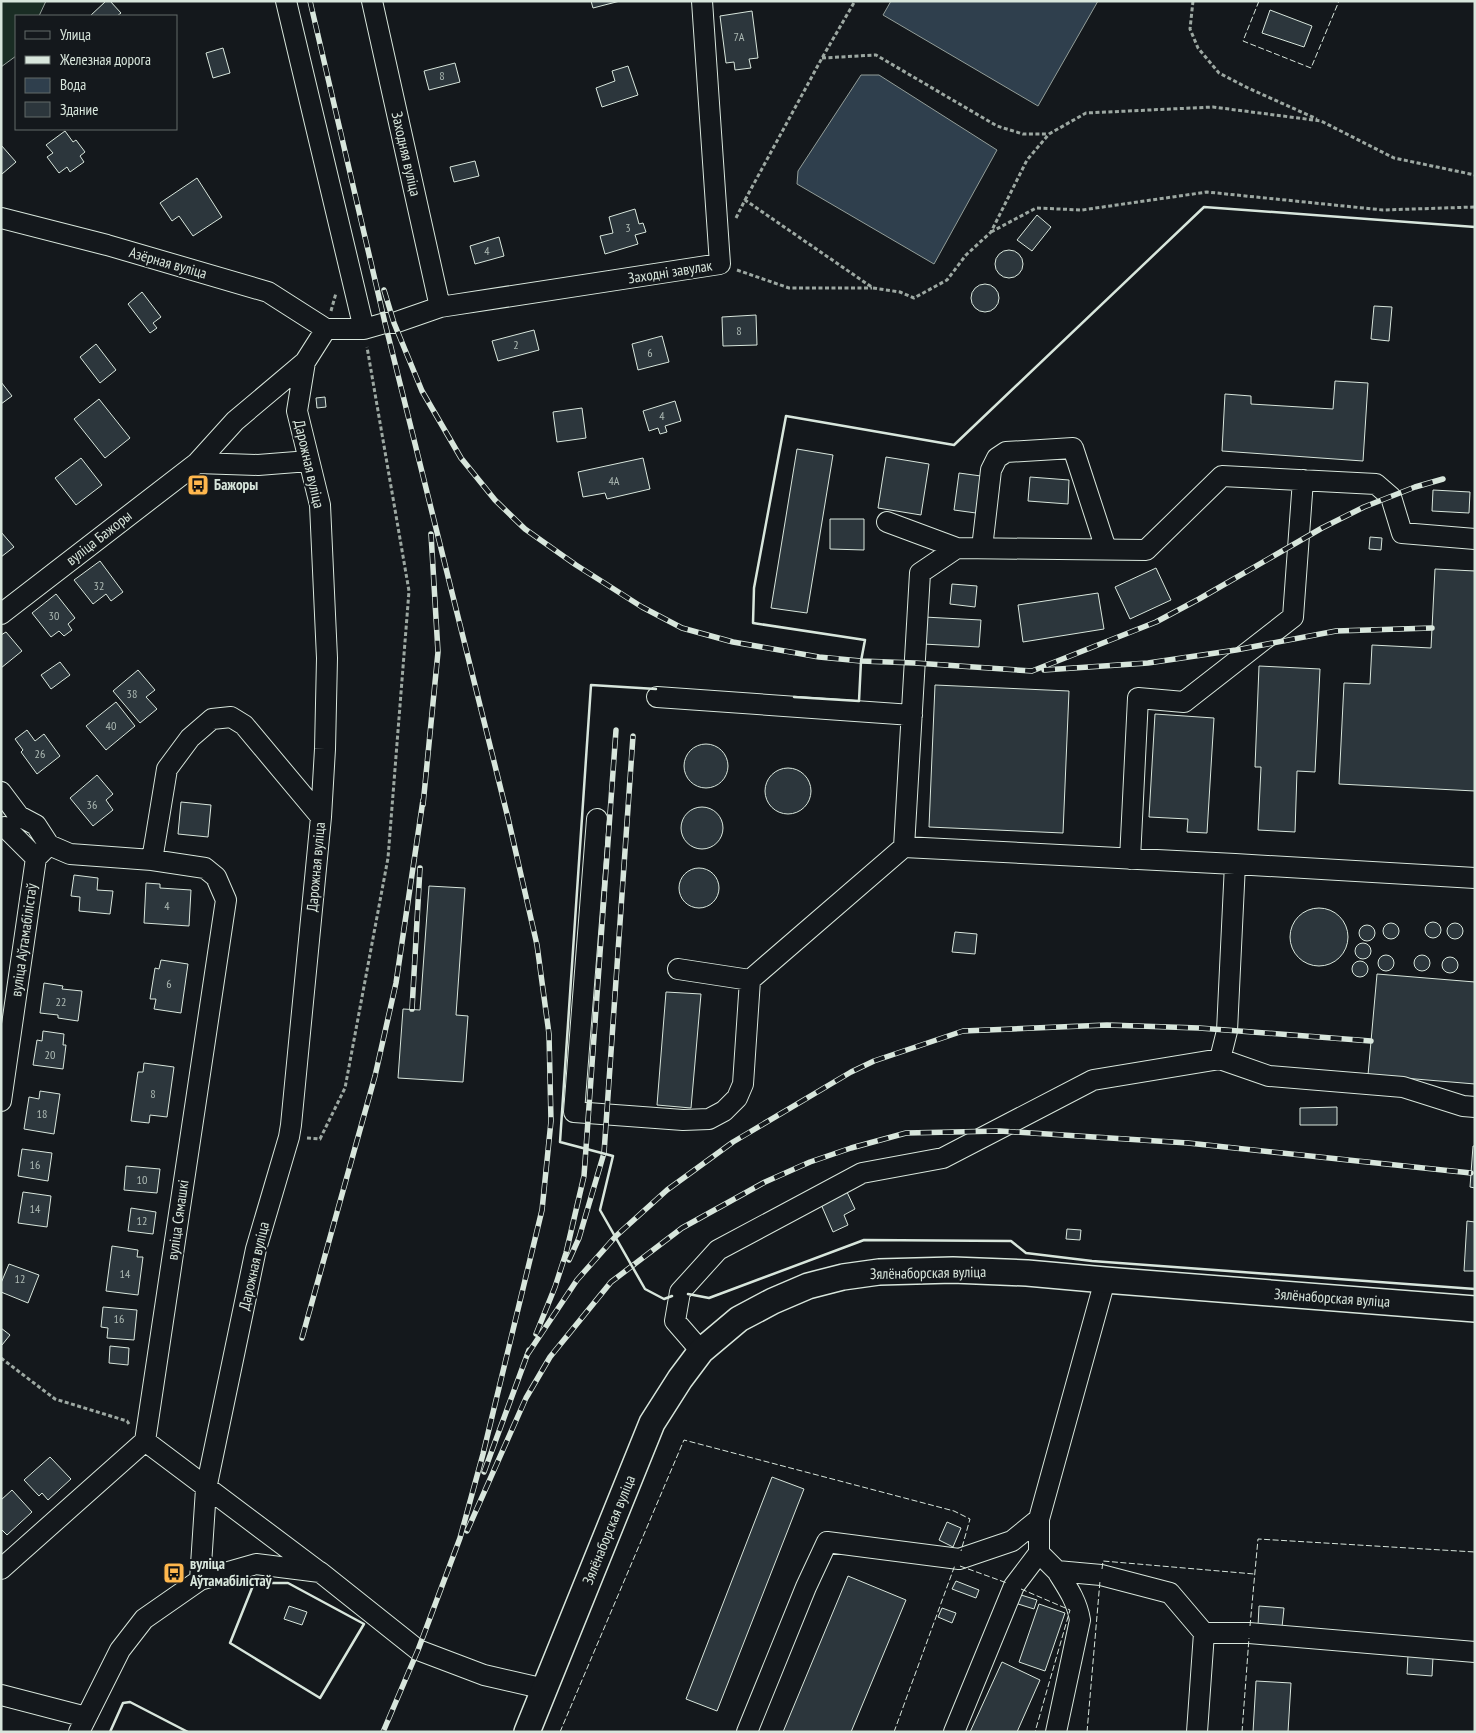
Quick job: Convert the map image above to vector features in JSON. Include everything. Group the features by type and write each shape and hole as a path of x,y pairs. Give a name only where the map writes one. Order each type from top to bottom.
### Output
{"main road":[{"name":"Зялёнаборская вуліца","path":"527,1732 652,1423 680,1379 701,1352 739,1319 773,1301 808,1286 843,1277 879,1272 953,1270 1027,1272 1105,1280 1475,1309"}],"street":[{"path":"286,1 364,329 326,329"},
{"name":"Заходняя вуліца","path":"372,1 440,307"},
{"name":"Заходні завулак","path":"364,329 385,323 394,323 440,307 719,257 702,1"},
{"name":"Азёрная вуліца","path":"1,218 107,244 268,292 326,329"},
{"name":"Дарожная вуліца","path":"200,1580 206,1489 256,1249 289,1137 320,817 325,749 327,658 320,506 297,411 305,362 326,329"},
{"name":"вуліца Бажоры","path":"1,614 197,463 235,421 305,362"},
{"path":"982,548 991,470 997,458 1006,452 1073,448 1106,550"},
{"path":"197,463 258,465 309,461"},
{"path":"888,522 957,548 1146,550 1222,476 1376,484 1391,497 1402,533 1475,538"},
{"path":"1130,859 1138,698 1184,702 1293,618 1303,480"},
{"path":"904,848 920,573 957,548"},
{"path":"657,697 912,715"},
{"path":"152,860 167,769 190,738 212,719 231,717 244,725 320,817"},
{"path":"1,792 8,824 42,851"},
{"path":"597,819 574,1112 683,1120 709,1119 724,1111 737,1098 742,1084 750,980 904,848 1475,878"},
{"name":"вуліца Сямашкі","path":"42,851 152,860 205,868 216,877 226,900 145,1441"},
{"name":"вуліца Аўтамабілістаў","path":"1,1101 42,851"},
{"path":"1220,1059 1227,1031 1235,864"},
{"path":"678,969 750,980"},
{"path":"701,1352 675,1322 680,1292 718,1250 862,1173 943,1158 1093,1080 1220,1059 1269,1076 1403,1087 1463,1106 1475,1107"},
{"path":"954,1732 1014,1586 1039,1553 1039,1519 1105,1280"},
{"path":"1,1569 145,1441 206,1489 320,1572 418,1650 484,1675 545,1689"},
{"path":"747,1732 806,1587 827,1542 959,1559 1012,1541 1039,1519"},
{"path":"1039,1553 1056,1571 1076,1603 1080,1620 1056,1732"},
{"path":"69,1732 82,1724 120,1650 144,1619 200,1580 256,1564 320,1572"},
{"path":"1056,1571 1101,1575 1170,1593 1204,1633 1197,1732"},
{"path":"1204,1633 1249,1633 1475,1652"},
{"path":"1,1695 82,1724"}],"path":[{"path":"855,1 745,200 719,257 789,288 873,288 900,292 914,298 948,280 966,255 991,232 1036,208 1082,210 1207,192 1383,210 1475,208"},
{"path":"1193,1 1190,29 1198,48 1220,73 1394,158 1475,175"},
{"path":"822,58 876,55 997,126 1023,134 1049,134"},
{"path":"991,232 1027,160 1049,134 1086,113 1213,107 1321,121"},
{"path":"745,200 873,288"},
{"path":"289,1137 320,1138 345,1088 388,858 409,591 364,329"},
{"path":"1,1358 55,1399 127,1420 145,1441"}],"green space":[{"path":"1,1 46,1 39,15 15,15 15,57 1,67"}],"water":[{"path":"891,1 1098,1 1038,106 883,15"},
{"path":"861,75 879,75 997,150 934,264 797,184 798,171"}],"building":[{"path":"106,1 110,1 121,13 118,15 91,15"},
{"path":"591,1 620,1 593,8"},
{"path":"1270,10 1312,26 1304,47 1262,33"},
{"path":"752,11 758,58 749,59 751,68 735,70 734,62 726,63 720,16"},
{"path":"223,48 230,73 213,78 206,53"},
{"path":"455,63 460,82 429,90 424,71"},
{"path":"628,66 638,95 602,107 596,88 615,81 612,71"},
{"path":"65,131 73,142 76,140 85,152 80,156 84,162 70,172 67,167 59,173 47,157 53,153 46,145"},
{"path":"1,145 16,162 2,174 1,173"},
{"path":"475,161 479,176 454,182 450,167"},
{"path":"197,178 222,217 193,236 179,216 172,221 160,203"},
{"path":"635,209 639,224 643,223 646,232 635,235 638,244 605,254 600,236 613,233 609,217"},
{"path":"1037,215 1051,227 1032,251 1017,240"},
{"path":"499,237 504,256 475,264 470,246"},
{"path":"1009,250 1019,254 1023,264 1019,274 1009,278 999,274 995,264 999,254"},
{"path":"985,284 995,288 999,298 995,308 985,312 975,308 971,298 975,288"},
{"path":"142,292 161,317 153,323 157,328 150,333 128,304"},
{"path":"1374,306 1392,307 1389,341 1371,339"},
{"path":"756,315 757,345 723,346 722,317"},
{"path":"534,330 539,350 498,361 492,341"},
{"path":"662,336 669,362 638,370 632,344"},
{"path":"96,344 116,370 100,383 80,357"},
{"path":"1335,381 1368,383 1363,461 1222,451 1225,394 1251,396 1251,404 1333,409"},
{"path":"1,382 12,396 1,404"},
{"path":"325,397 326,407 317,408 316,398"},
{"path":"99,399 130,438 105,458 74,419"},
{"path":"675,401 681,421 665,426 667,432 660,434 658,428 649,431 643,411"},
{"path":"582,408 586,438 557,442 553,412"},
{"path":"797,449 833,455 807,613 771,608"},
{"path":"886,457 929,464 921,515 878,508"},
{"path":"81,458 102,485 76,505 55,478"},
{"path":"643,458 650,489 607,499 605,493 583,497 578,472"},
{"path":"959,473 981,476 976,513 954,510"},
{"path":"1030,477 1069,480 1068,504 1028,501"},
{"path":"1433,490 1470,492 1469,513 1432,511"},
{"path":"830,519 864,519 864,550 830,549"},
{"path":"1,532 14,547 1,557"},
{"path":"1370,537 1382,538 1381,550 1369,549"},
{"path":"100,561 123,592 111,601 106,594 93,604 74,580"},
{"path":"1156,568 1171,600 1130,619 1115,587"},
{"path":"1435,569 1475,571 1475,791 1339,784 1344,683 1370,684 1372,645 1431,648"},
{"path":"952,584 977,586 975,607 950,604"},
{"path":"1098,593 1104,629 1023,642 1018,605"},
{"path":"56,594 75,618 68,624 72,630 64,636 59,631 51,637 32,613"},
{"path":"924,617 981,620 979,647 923,644"},
{"path":"6,632 22,651 1,668 1,635"},
{"path":"60,662 70,675 51,689 41,675"},
{"path":"1259,666 1320,669 1315,772 1297,771 1295,832 1258,830 1261,767 1255,767"},
{"path":"138,670 155,690 146,697 157,709 140,723 113,691"},
{"path":"935,685 1069,691 1063,833 929,827"},
{"path":"116,702 135,726 106,750 86,726"},
{"path":"1155,714 1214,718 1207,833 1187,832 1188,819 1149,817"},
{"path":"27,730 35,741 44,734 60,756 37,774 21,752 23,750 15,739"},
{"path":"710,744 722,750 727,757 727,775 722,782 715,787 702,788 694,785 687,778 684,762 687,754 694,747"},
{"path":"784,768 792,768 801,772 807,778 811,791 807,804 801,810 792,814 784,814 775,810 769,804 765,795 765,787 769,778 775,772"},
{"path":"97,775 113,794 106,800 113,810 93,826 70,798"},
{"path":"181,802 211,805 208,837 178,834"},
{"path":"706,807 714,810 720,816 723,828 720,840 714,846 698,849 690,846 684,840 681,824 684,816 690,810"},
{"path":"703,868 710,871 716,877 719,888 718,896 710,905 703,908 695,908 688,905 680,896 679,884 682,877 691,869"},
{"path":"74,875 98,878 97,890 113,891 110,914 79,911 80,897 71,896"},
{"path":"146,883 160,884 160,888 191,890 189,926 144,923"},
{"path":"429,886 465,888 456,1015 468,1016 463,1082 398,1078 403,1009 420,1010"},
{"path":"1319,908 1330,910 1343,921 1348,937 1346,948 1335,961 1319,966 1308,964 1295,953 1290,937 1292,926 1303,913"},
{"path":"1433,922 1439,924 1441,930 1439,936 1433,938 1427,936 1425,930 1427,924"},
{"path":"1391,923 1397,925 1399,931 1397,937 1391,939 1385,937 1383,931 1385,925"},
{"path":"1455,923 1461,925 1463,931 1461,937 1455,939 1449,937 1447,931 1449,925"},
{"path":"1367,925 1373,927 1375,933 1373,939 1367,941 1361,939 1359,933 1361,927"},
{"path":"955,932 977,934 975,954 952,952"},
{"path":"1363,943 1369,945 1371,951 1369,957 1363,959 1357,957 1355,951 1357,945"},
{"path":"1386,955 1392,957 1394,963 1392,969 1386,971 1380,969 1378,963 1380,957"},
{"path":"1422,955 1428,957 1430,963 1428,969 1422,971 1416,969 1414,963 1416,957"},
{"path":"1450,957 1456,959 1458,965 1456,971 1450,973 1444,971 1442,965 1444,959"},
{"path":"161,960 188,964 181,1013 154,1009 156,999 150,999 155,968 159,969"},
{"path":"1360,961 1366,963 1368,969 1366,975 1360,977 1354,975 1352,969 1354,963"},
{"path":"1377,974 1475,982 1475,1084 1368,1075"},
{"path":"44,983 63,986 62,989 82,991 78,1021 58,1018 58,1015 40,1013"},
{"path":"666,992 701,994 691,1108 657,1105"},
{"path":"43,1031 64,1034 63,1045 66,1045 63,1069 33,1065 37,1040 42,1041"},
{"path":"144,1063 174,1067 167,1117 150,1115 149,1123 131,1121 138,1072 143,1072"},
{"path":"40,1091 60,1094 54,1134 24,1129 29,1097 39,1099"},
{"path":"1337,1107 1337,1125 1300,1125 1300,1108"},
{"path":"1473,1146 1475,1146 1475,1188 1470,1187"},
{"path":"22,1149 52,1153 48,1181 18,1176"},
{"path":"126,1166 160,1169 157,1193 124,1190"},
{"path":"846,1190 855,1209 844,1215 848,1225 833,1232 820,1202"},
{"path":"23,1192 51,1196 47,1227 18,1223"},
{"path":"131,1208 156,1212 153,1234 128,1231"},
{"path":"1467,1221 1475,1222 1475,1271 1464,1271"},
{"path":"1067,1229 1081,1230 1080,1240 1066,1239"},
{"path":"112,1246 138,1250 137,1257 143,1257 138,1295 106,1291"},
{"path":"9,1264 39,1275 28,1303 1,1292 1,1283"},
{"path":"103,1307 137,1310 134,1340 107,1338 108,1328 101,1327"},
{"path":"1,1328 10,1335 2,1345 1,1345"},
{"path":"110,1346 129,1348 128,1365 109,1363"},
{"path":"50,1457 71,1479 48,1500 42,1493 39,1496 24,1480"},
{"path":"772,1477 804,1489 717,1711 686,1699"},
{"path":"12,1490 32,1512 7,1535 1,1529 1,1500"},
{"path":"947,1522 961,1528 953,1547 939,1540"},
{"path":"848,1576 906,1600 851,1732 783,1732"},
{"path":"956,1581 979,1590 976,1598 952,1589"},
{"path":"1018,1594 1037,1600 1034,1609 1015,1603"},
{"path":"1039,1604 1065,1613 1045,1671 1019,1662"},
{"path":"289,1606 307,1612 302,1625 284,1619"},
{"path":"1259,1606 1284,1608 1282,1627 1258,1626"},
{"path":"942,1608 956,1613 952,1623 938,1617"},
{"path":"1408,1655 1433,1657 1432,1676 1407,1674"},
{"path":"1002,1662 1040,1680 1017,1732 970,1732"},
{"path":"1256,1681 1291,1683 1288,1732 1253,1732"}],"railway":[{"path":"310,1 385,323 508,818 537,945 549,1034 551,1121 542,1210 483,1454 460,1538 418,1650 383,1732"},
{"path":"384,290 394,323 422,391 461,458 495,500 525,529 576,565 642,607 682,628 733,642 819,657 1032,671 1156,622 1322,528 1364,507 1415,487 1443,479"},
{"path":"423,805 438,652 431,534"},
{"path":"1044,670 1148,663 1236,650 1336,631 1432,628"},
{"path":"536,1334 566,1253 584,1176 616,730"},
{"path":"569,1260 579,1238 604,1153 633,736"},
{"path":"302,1338 375,1076 396,983 423,800"},
{"path":"412,1009 420,868"},
{"path":"527,1355 577,1280 616,1236 667,1190 733,1142 851,1072 874,1061 963,1031 1107,1025 1199,1028 1371,1041"},
{"path":"467,1531 526,1398 550,1357 611,1282 682,1228 765,1182 810,1162 851,1148 906,1133 1000,1131 1188,1143 1471,1173"},
{"path":"484,1472 529,1350"}],"fence":[{"path":"1259,1 1243,41 1311,68 1339,1"},
{"path":"560,1732 684,1440 954,1511 970,1519 961,1551"},
{"path":"1250,1626 1258,1539 1475,1552"},
{"path":"1102,1569 1103,1561 1254,1574"},
{"path":"894,1732 955,1565"},
{"path":"960,1566 1007,1583"},
{"path":"1087,1732 1100,1581"},
{"path":"1021,1589 1070,1610 1035,1732"},
{"path":"1242,1732 1249,1638"}],"wall":[{"path":"794,697 859,701 861,661 865,640 753,623 754,588 786,416 954,445 1204,207 1475,227"},
{"path":"656,689 591,685 560,1142 613,1156 600,1210 645,1289 664,1299 672,1296"},
{"path":"688,1294 709,1298 864,1240 1011,1241 1026,1253 1092,1261 1475,1289"},
{"path":"254,1583 288,1583 364,1624 320,1698 230,1643 254,1583"},
{"path":"110,1732 123,1703 130,1702 188,1732"}],"place":[{"name":"Бажоры","path":"198,485"},
{"name":"вуліца Аўтамабілістаў","path":"174,1573"}]}
